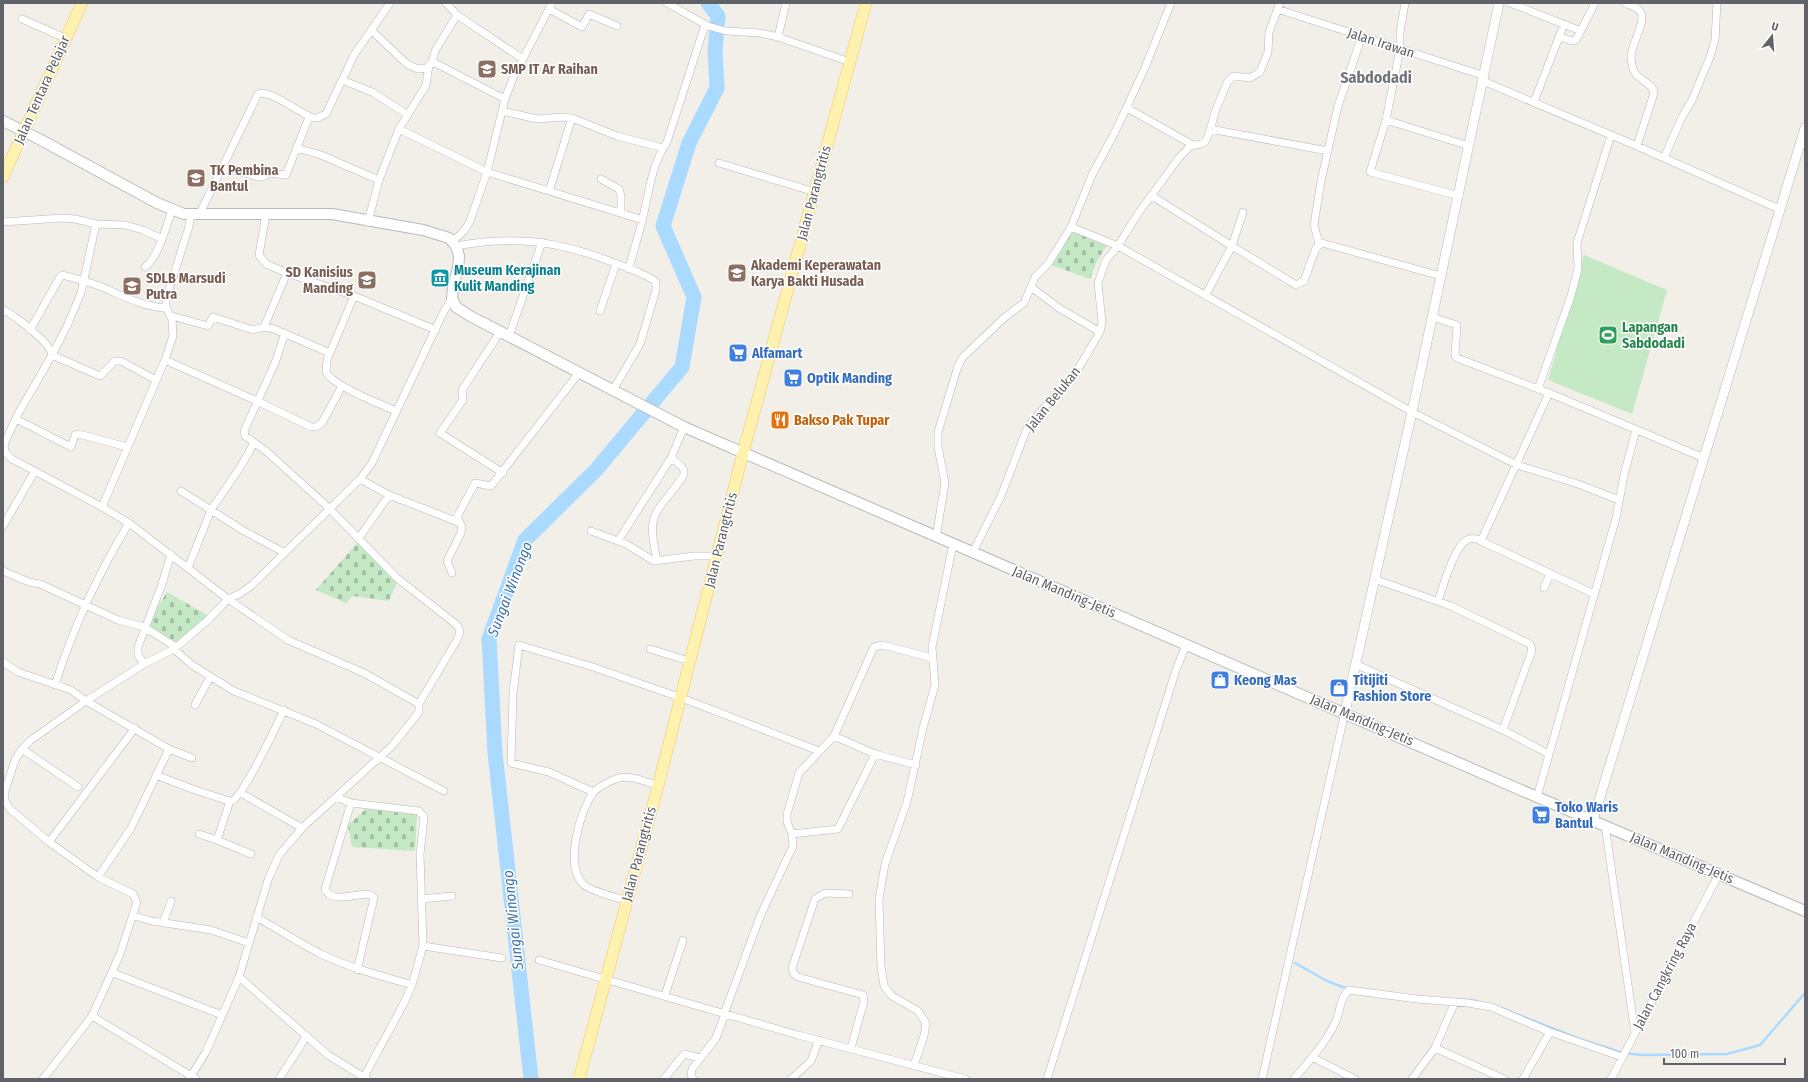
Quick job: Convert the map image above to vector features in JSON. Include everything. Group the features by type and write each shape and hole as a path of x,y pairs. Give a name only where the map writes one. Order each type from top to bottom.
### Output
{"main road":[{"name":"Jalan Tentara Pelajar","path":"3,177 82,3"},
{"name":"Jalan Parangtritis","path":"579,1079 658,786 679,697 743,453 866,3"},
{"path":"3,121 172,210 195,215 332,214 368,222 423,230 449,238 454,244 459,256 452,298"},
{"name":"Jalan Manding-Jetis","path":"452,298 456,307 470,316 684,427 952,544 1345,712 1537,797 1805,911"}],"street":[{"path":"102,507 165,360 173,336 172,316 166,308 166,300 195,215 222,168 258,94 261,92 269,94 309,117 318,118 326,114 354,55 390,3"},
{"path":"446,3 457,16 522,59"},
{"path":"667,3 706,26 726,31 760,33 778,37 850,62"},
{"path":"778,37 786,3"},
{"path":"936,537 940,524 945,483 938,446 938,432 958,366 963,357 1005,317 1024,303 1035,278 1048,264 1071,227 1092,175 1127,108 1147,64 1171,3"},
{"path":"1405,3 1400,32 1400,49 1386,120 1370,172 1459,196"},
{"path":"1262,1079 1412,412 1499,3"},
{"path":"1510,3 1581,31"},
{"path":"1560,37 1575,41 1595,3"},
{"path":"1625,3 1639,10 1642,14 1642,22 1632,47 1631,56 1635,73 1651,87 1654,93 1638,146"},
{"path":"1664,158 1681,119 1692,100 1710,57 1715,40 1717,3"},
{"path":"454,244 470,221 487,172 505,100 513,78 550,6 582,27 590,14 617,26"},
{"path":"1279,6 1269,32 1268,52 1260,72 1250,78 1234,76 1228,81 1210,128 1328,151"},
{"name":"Jalan Irawan","path":"1279,6 1484,78 1534,102 1638,146 1779,209"},
{"path":"368,222 379,180 399,129 426,85 430,65 435,51 457,16"},
{"path":"22,19 65,38"},
{"path":"1534,102 1564,24"},
{"path":"629,269 643,220 649,183 663,148 667,142 706,26"},
{"path":"371,30 407,64 418,69 437,64 505,100"},
{"path":"1152,196 1296,285 1304,281 1316,248 1319,244 1314,225 1338,106 1362,36"},
{"path":"342,80 372,92 408,115"},
{"path":"1127,108 1193,145"},
{"path":"502,111 537,119 562,117 572,118 617,136 663,148"},
{"path":"222,168 258,177 262,177 269,173 284,176 286,175 309,117"},
{"path":"549,191 572,118"},
{"path":"1386,120 1469,146"},
{"name":"Jalan Belukan","path":"973,552 1001,496 1026,431 1033,420 1075,374 1100,332 1102,322 1098,288 1099,278 1106,260 1118,246 1178,159 1190,146 1205,142 1210,128"},
{"path":"1593,820 1805,128"},
{"path":"399,129 487,172 643,220"},
{"path":"1538,389 1571,296 1578,269 1577,243 1611,135"},
{"path":"296,148 321,155 379,180"},
{"path":"719,163 815,192"},
{"path":"601,179 619,189 621,196 621,212"},
{"path":"145,267 150,264 162,239 172,210"},
{"path":"1205,296 1232,246 1243,212"},
{"path":"266,214 259,256 266,264 287,273 354,296 436,330"},
{"path":"3,222 62,218 96,224 125,225 143,230 162,239"},
{"path":"96,224 81,293 67,326 16,419 4,447 6,453 12,459 129,523 228,599 293,642 364,673 419,704"},
{"path":"1071,227 1118,246 1412,412 1517,465 1578,484 1619,500"},
{"path":"454,244 531,240 542,242 575,249 629,269 656,282 656,290 640,344 613,390"},
{"path":"503,473 440,433 462,400 462,390 504,334 542,242"},
{"path":"1319,244 1325,244 1441,276"},
{"path":"600,311 616,264"},
{"path":"264,327 287,273"},
{"path":"30,330 60,277 63,275 102,286 146,305 166,308"},
{"path":"1031,288 1059,308 1100,332"},
{"path":"354,296 330,353 326,366 326,372 332,380 342,386 396,411"},
{"path":"43,1079 92,1016 113,973 134,916 137,902 133,894 98,876 49,842 17,817 10,809 5,801 5,791 15,760 22,749 31,740 86,701 144,664 175,648 208,620 228,599 241,593 252,585 360,479 372,463 452,298"},
{"path":"3,310 13,315 49,347 52,355 100,376 115,361 121,361 156,380"},
{"path":"172,316 208,326 213,317 253,330 264,327 271,328 330,353"},
{"path":"1432,317 1457,325 1455,355 1457,358 1549,393 1704,458"},
{"path":"92,1016 192,1078 206,1052 239,977 268,880 279,855 302,828 392,746 419,712 419,704 458,638 460,631 457,624 397,578 330,508 269,454 246,438 244,434 285,334"},
{"path":"165,360 257,400 305,425 316,427 322,423 342,386"},
{"path":"452,573 446,561 461,533 462,528 458,522 458,513 475,483 491,486 503,473 536,430 544,415 579,373"},
{"path":"1482,541 1549,393"},
{"path":"16,419 71,447 75,435 79,434 128,447"},
{"path":"618,541 671,458 684,427"},
{"path":"1537,797 1616,518 1636,430"},
{"path":"188,568 211,510 241,466 254,443"},
{"path":"657,562 652,525 653,518 660,505 671,493 684,473 680,465 671,458"},
{"path":"3,524 35,471"},
{"path":"360,479 389,495 458,522"},
{"path":"181,491 244,531 285,553"},
{"path":"359,538 389,495"},
{"path":"55,685 75,629 107,560 129,523"},
{"path":"591,530 618,541 657,562 694,556 717,556"},
{"path":"1438,601 1460,546 1464,541 1471,538 1482,541 1594,594"},
{"path":"914,1065 924,1036 926,1023 918,1011 892,996 884,986 881,966 879,906 885,864 907,802 923,728 935,685 936,676 932,658 932,647 952,544"},
{"path":"144,664 137,652 144,627 162,584 171,554"},
{"path":"3,571 28,582 40,584 118,620 144,627 175,648 192,665 210,677 234,690 316,724 444,791"},
{"path":"1544,588 1550,574"},
{"path":"1374,579 1438,601 1507,632 1531,645 1532,650 1503,730"},
{"path":"1047,1079 1173,678 1186,644"},
{"path":"593,792 549,772 511,763 513,693 519,645 593,667 679,697 819,752"},
{"path":"693,1079 691,1072 716,1038 761,914 791,852 793,846 792,834 787,822 787,814 796,780 802,768 834,736 874,647 883,645 932,658"},
{"path":"650,649 689,661"},
{"path":"3,662 18,672 71,690 86,701 169,749 192,758"},
{"path":"1355,664 1503,730 1549,754"},
{"path":"195,705 210,677"},
{"path":"156,775 190,789 230,801 236,799 241,793 246,781 266,749 284,710"},
{"path":"49,842 135,728"},
{"path":"834,736 875,754 916,764"},
{"path":"22,749 78,787"},
{"path":"98,876 131,828 169,749"},
{"path":"792,834 838,829 875,754"},
{"path":"627,901 584,885 575,871 574,853 582,817 593,792 619,778 632,778 658,786"},
{"path":"241,793 302,828"},
{"path":"239,977 328,1055 366,1078 402,1008 412,985 423,946 420,854 424,814 419,812 351,803 336,797"},
{"path":"217,840 230,801"},
{"path":"351,803 325,889 328,895 334,897 366,894 371,895 374,898 357,970"},
{"path":"1605,825 1635,1033"},
{"path":"199,834 251,854"},
{"name":"Jalan Cangkring Raya","path":"1611,1079 1719,874"},
{"path":"849,894 825,893 815,899 792,968 794,974 798,977 863,996 864,1001 851,1048"},
{"path":"421,899 452,896"},
{"path":"163,923 171,901"},
{"path":"134,916 163,923 211,930 249,942"},
{"path":"256,917 320,954 357,970 412,985"},
{"path":"665,995 682,940"},
{"path":"423,946 502,958"},
{"path":"539,960 665,995 724,1014 964,1079"},
{"path":"113,973 222,1015"},
{"path":"1294,1079 1334,1026 1339,1015 1343,996 1349,990 1490,1007 1550,1032 1624,1054"},
{"path":"1412,1079 1435,1048 1455,1002"},
{"path":"1523,1079 1550,1032"},
{"path":"279,1079 306,1037"},
{"path":"791,1079 811,1061 819,1040"},
{"path":"1435,1048 1504,1079"},
{"path":"664,1079 684,1054 700,1058"},
{"path":"1312,1057 1355,1079"}],"green space":[{"path":"1071,230 1107,245 1096,263 1090,279 1048,264"},
{"name":"Lapangan Sabdodadi","path":"1584,255 1667,290 1632,414 1548,380"},
{"path":"358,542 397,582 389,601 353,596 346,603 316,590"},
{"path":"167,592 207,615 177,646 146,625"},
{"path":"367,808 417,815 415,851 352,847 348,825"}],"waterway":[{"name":"Sungai Winongo","path":"531,1079 495,753 489,639 525,540 596,470 682,367 694,297 663,226 689,143 717,88 715,51 718,16 708,3"},
{"path":"1295,963 1327,981 1348,989"},
{"path":"1501,1008 1577,1038 1623,1053 1643,1055 1727,1054 1760,1045 1805,993"},
{"path":"1458,999 1477,1001"}],"place":[{"name":"SMP IT Ar Raihan","path":"487,69"},
{"name":"TK Pembina Bantul","path":"196,178"},
{"name":"Akademi Keperawatan Karya Bakti Husada","path":"737,273"},
{"name":"Museum Kerajinan Kulit Manding","path":"440,278"},
{"name":"SD Kanisius Manding","path":"367,280"},
{"name":"SDLB Marsudi Putra","path":"132,286"},
{"name":"Lapangan Sabdodadi","path":"1608,335"},
{"name":"Alfamart","path":"738,353"},
{"name":"Optik Manding","path":"793,378"},
{"name":"Bakso Pak Tupar","path":"780,420"},
{"name":"Keong Mas","path":"1220,680"},
{"name":"Titijiti Fashion Store","path":"1339,688"},
{"name":"Toko Waris Bantul","path":"1541,815"}],"district":[{"name":"Sabdodadi","path":"1376,77"}]}
